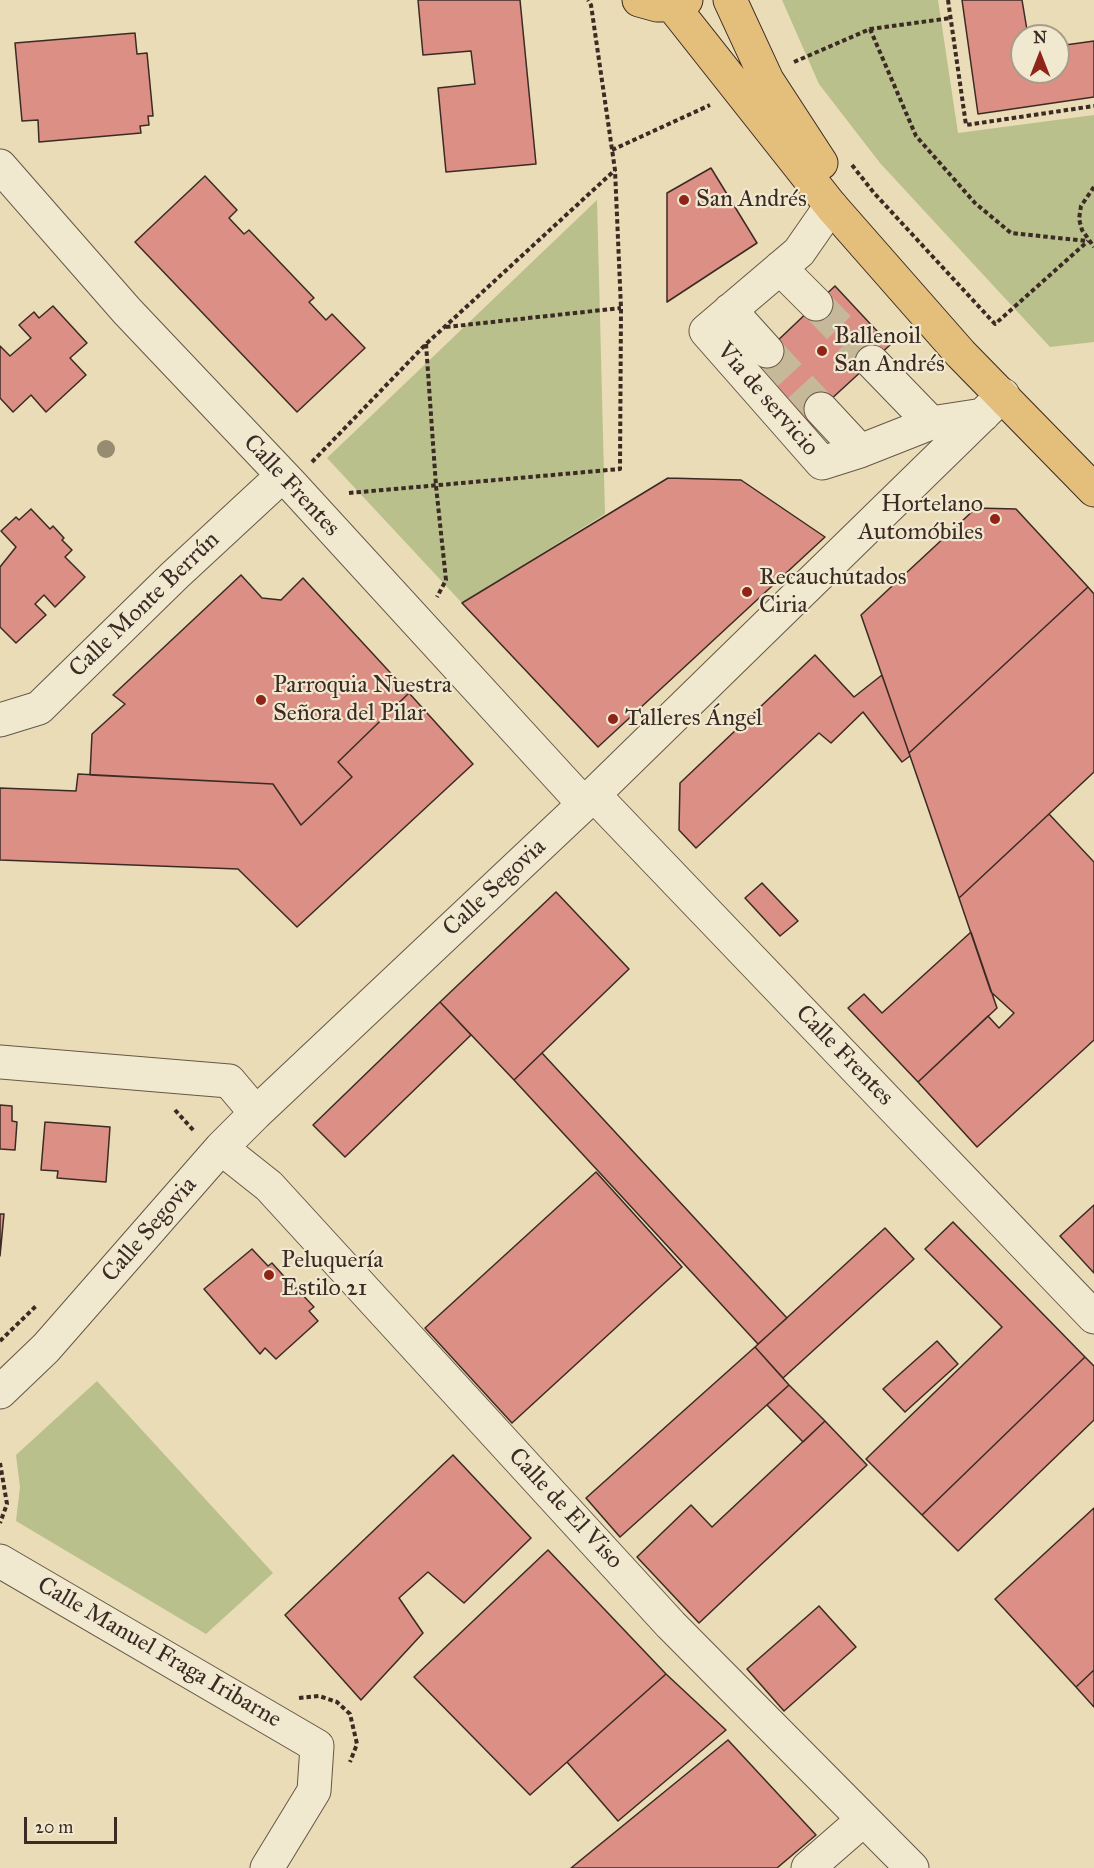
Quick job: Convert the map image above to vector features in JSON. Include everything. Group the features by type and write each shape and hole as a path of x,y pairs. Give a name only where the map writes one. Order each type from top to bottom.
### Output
{"main road":[{"path":"639,0 657,5 679,2 814,155 893,250 1094,464"},
{"path":"730,0 753,86 831,206 961,354 993,405 1094,490"}],"street":[{"name":"Calle Frentes","path":"0,166 127,311 422,627 1094,1317"},
{"name":"Via de servicio","path":"831,206 799,252 706,331 822,463 860,452 931,423 993,405"},
{"path":"780,268 816,304"},
{"name":"Via de servicio","path":"730,310 767,351"},
{"path":"872,362 931,423"},
{"name":"Calle Segovia","path":"0,1392 46,1348 210,1143 256,1113 589,800 993,405"},
{"name":"Via de servicio","path":"821,409 860,452"},
{"name":"Calle Monte Berrún","path":"0,720 39,708 174,576 286,480"},
{"path":"0,1062 229,1081 256,1113"},
{"name":"Calle de El Viso","path":"210,1143 268,1186 671,1625 912,1868"},
{"name":"Calle Manuel Fraga Iribarne","path":"0,1561 317,1746 314,1791 267,1868"},
{"path":"808,1868 863,1820"}],"path":[{"path":"349,493 620,468 621,308 615,170 591,5 588,0"},
{"path":"948,0 966,125 1094,106"},
{"path":"612,150 753,86 805,56 870,28 951,18"},
{"path":"870,28 916,136 975,203 1011,233 1088,241"},
{"path":"845,155 874,193 994,324 1088,241"},
{"path":"286,480 426,344 615,170"},
{"path":"1094,187 1081,206 1079,219 1088,241 1094,247"},
{"path":"445,327 621,308"},
{"path":"422,627 446,580 436,486 426,344"},
{"path":"173,1108 210,1143"},
{"path":"0,1463 7,1504 0,1523"}],"green space":[{"path":"782,0 938,0 958,133 1094,115 1094,342 1050,347 880,163 819,84"},
{"path":"597,200 605,514 462,603 327,458"},
{"path":"97,1381 273,1573 206,1634 16,1521 20,1487 16,1455"}],"building":[{"path":"418,0 520,0 536,164 446,172 438,88 475,84 471,51 423,55"},
{"path":"962,0 1022,0 1026,24 1010,24 1010,84 1070,84 1070,44 1094,41 1094,97 978,114"},
{"path":"135,33 137,54 147,53 153,116 148,116 149,125 140,126 141,133 39,142 38,120 22,121 15,43"},
{"path":"711,168 757,243 667,302 667,193"},
{"path":"205,176 237,210 229,218 244,234 249,230 314,298 309,302 326,320 332,314 365,348 297,412 135,242"},
{"path":"835,286 890,345 804,424 753,364"},
{"path":"53,306 87,343 70,358 86,375 46,412 31,395 13,412 0,398 0,346 10,356 31,338 19,325 34,312 39,318"},
{"path":"668,478 741,480 825,537 598,747 462,603"},
{"path":"976,508 1016,509 1088,587 909,753 861,615"},
{"path":"31,509 50,529 53,526 64,538 62,540 72,550 65,557 85,577 55,607 44,595 35,604 46,615 16,643 0,627 0,567 16,547 1,531 16,517 19,520"},
{"name":"Parroquia Nuestra Señora del Pilar","path":"241,575 262,598 281,600 303,578 409,693 338,762 352,777 301,825 273,784 90,775 92,734 125,704 113,695"},
{"path":"1088,587 1094,594 1094,772 959,898 909,753"},
{"path":"815,655 854,697 882,675 910,756 902,762 863,712 831,743 819,733 696,848 679,830 680,783"},
{"path":"409,693 473,764 297,927 238,869 0,860 0,788 76,791 78,774 273,784 301,825 352,777 338,762"},
{"path":"1049,814 1094,862 1094,1040 977,1147 918,1082 988,1016 999,1028 1014,1013 991,992 959,898"},
{"path":"762,883 798,921 780,936 745,898"},
{"path":"556,892 629,969 514,1080 440,1002"},
{"path":"971,932 997,1008 918,1082 848,1008 864,994 882,1013"},
{"path":"440,1002 471,1035 345,1157 313,1125"},
{"path":"542,1053 787,1318 758,1344 514,1080"},
{"path":"0,1105 12,1106 12,1121 17,1122 15,1150 0,1149"},
{"path":"45,1122 110,1127 106,1182 57,1178 58,1171 41,1170"},
{"path":"596,1172 682,1267 512,1423 425,1328"},
{"path":"1094,1205 1094,1273 1060,1236"},
{"path":"0,1214 4,1214 0,1256"},
{"path":"953,1222 1085,1357 922,1515 866,1459 1002,1327 925,1249"},
{"path":"885,1228 914,1259 783,1378 755,1347"},
{"path":"252,1249 268,1266 272,1263 290,1283 284,1288 290,1294 296,1288 314,1307 309,1311 318,1321 276,1359 265,1348 260,1354 204,1289"},
{"path":"937,1341 958,1364 905,1412 883,1389"},
{"path":"755,1347 789,1385 620,1537 586,1498"},
{"path":"1085,1357 1094,1366 1094,1420 958,1551 922,1515"},
{"path":"789,1385 825,1421 803,1442 767,1405"},
{"path":"825,1421 867,1465 699,1623 637,1557 691,1505 712,1527"},
{"path":"453,1455 531,1538 464,1603 428,1572 399,1598 423,1633 361,1700 285,1615"},
{"path":"1094,1508 1094,1670 1076,1687 995,1599"},
{"path":"548,1550 666,1674 530,1795 414,1677"},
{"path":"819,1606 856,1647 784,1711 747,1669"},
{"path":"1094,1670 1094,1707 1076,1687"},
{"path":"666,1674 726,1730 618,1821 567,1762"},
{"path":"728,1740 816,1835 777,1868 571,1868"}],"tunnel":[{"path":"816,304 872,362"},
{"path":"767,351 821,409"}],"place":[{"name":"San Andrés","path":"684,200"},
{"name":"Ballenoil San Andrés","path":"822,351"},
{"name":"Hortelano Automóbiles","path":"995,519"},
{"name":"Recauchutados Ciria","path":"747,592"},
{"name":"Parroquia Nuestra Señora del Pilar","path":"261,700"},
{"name":"Talleres Ángel","path":"613,719"},
{"name":"Peluquería Estilo 21","path":"269,1275"}]}
